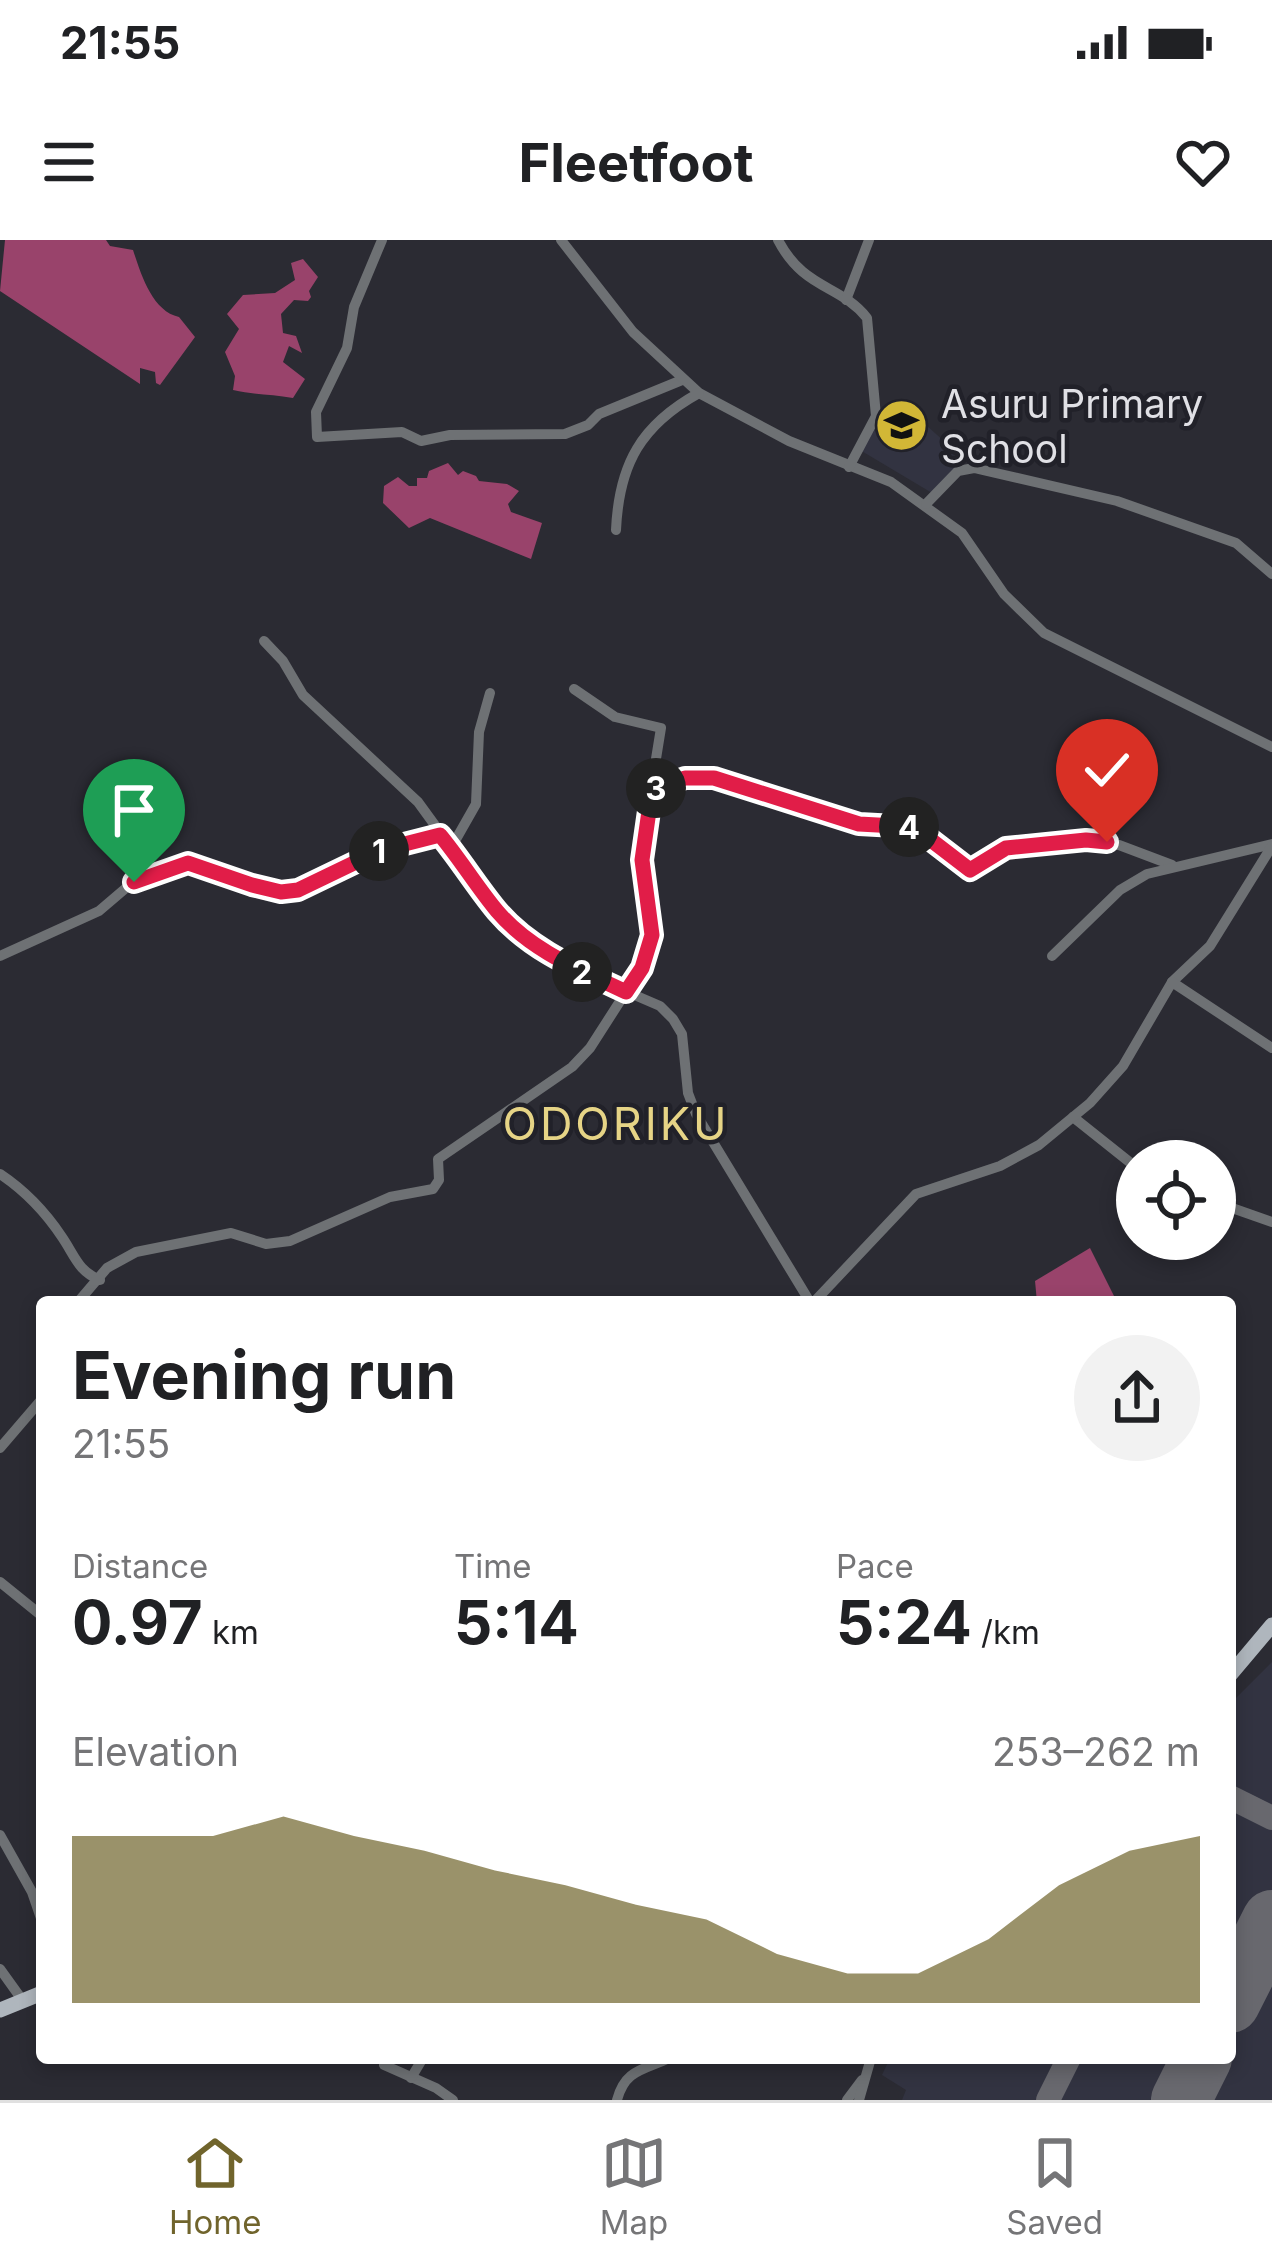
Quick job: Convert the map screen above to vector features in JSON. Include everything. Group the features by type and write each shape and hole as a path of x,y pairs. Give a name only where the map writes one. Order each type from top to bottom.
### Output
{"main road":[{"path":"1236,1668 1272,1625"},
{"path":"0,2010 36,1996"}],"street":[{"path":"382,240 354,307 346,348 316,412 317,436 402,432 421,441 450,435 565,434 599,414 682,380"},
{"path":"562,240 633,332 699,393 743,418 877,475 926,504 962,533 1004,594 1043,633 1272,747"},
{"path":"778,240 805,276 867,318 876,409 850,467"},
{"path":"847,301 869,240"},
{"path":"616,530 622,473 658,419 699,393"},
{"path":"926,504 958,471 974,468 1117,501 1236,543 1272,574"},
{"path":"264,641 304,695 405,788 518,932 564,962 660,1006 674,1019 682,1034 688,1093 696,1114 808,1296"},
{"path":"84,1296 107,1268 136,1252 231,1233 266,1244 290,1241 390,1197 434,1189 442,1154 572,1067 590,1048 642,968 652,935 642,860 660,725 614,717 574,688"},
{"path":"451,848 476,804 479,732 490,692"},
{"path":"652,790 685,778 714,778 859,824 914,827 970,870 1006,848 1093,840 1172,865"},
{"path":"0,956 99,910 134,882 188,863 281,892 298,890 381,850 440,835"},
{"path":"1052,956 1120,890 1172,865 1272,845"},
{"path":"818,1296 916,1194 1000,1166 1039,1145 1105,1089 1172,982 1210,946 1272,845"},
{"path":"1172,982 1272,1048"},
{"path":"1073,1117 1116,1151"},
{"path":"0,1174 41,1211 78,1266 100,1280"},
{"path":"1236,1209 1272,1222"},
{"path":"0,1448 36,1407"},
{"path":"0,1582 36,1611"},
{"path":"0,1835 36,1904"},
{"path":"0,1970 23,2001"},
{"path":"411,2078 419,2064"},
{"path":"617,2100 621,2083 630,2074 654,2064"},
{"path":"859,2100 870,2064"},
{"path":"384,2066 453,2100"},
{"path":"847,2100 864,2078"}],"shaded area":[{"path":"5,240 106,240 110,246 133,250 155,299 195,337 160,385 155,372 140,368 140,384 0,291"},
{"path":"303,259 318,277 309,291 311,297 294,300 281,314 283,333 296,336 302,353 289,346 283,362 305,379 293,398 233,390 235,376 225,352 239,329 227,314 243,295 275,293 295,280 291,263"},
{"name":"Asuru Primary School","path":"897,399 965,460 932,493 860,450"},
{"path":"448,463 458,475 463,471 479,481 507,484 519,491 508,504 511,512 542,523 531,559 430,518 409,528 383,503 384,486 398,477 417,486 417,478 427,478 429,471"},
{"path":"1090,1248 1114,1296 1036,1296 1035,1281"},
{"path":"1272,1662 1272,2100 902,2100 906,2090 882,2075 887,2064 1236,2064 1236,1698"}],"taxiway":[{"path":"1236,1800 1272,1818"},
{"path":"1048,2100 1066,2064"}],"runway":[{"path":"1236,1991 1272,1920"},
{"path":"1181,2100 1199,2064"}],"place":[{"name":"Asuru Primary School","path":"902,425"}],"district":[{"name":"ODORIKU","path":"616,1123"}],"route":[{"path":"134,882 188,863 252,885 281,892 298,890 381,850 440,835 518,932 588,976 626,992 642,968 652,935 642,860 652,790 685,778 714,778 868,826 914,827 970,870 1006,848 1107,842"}]}
